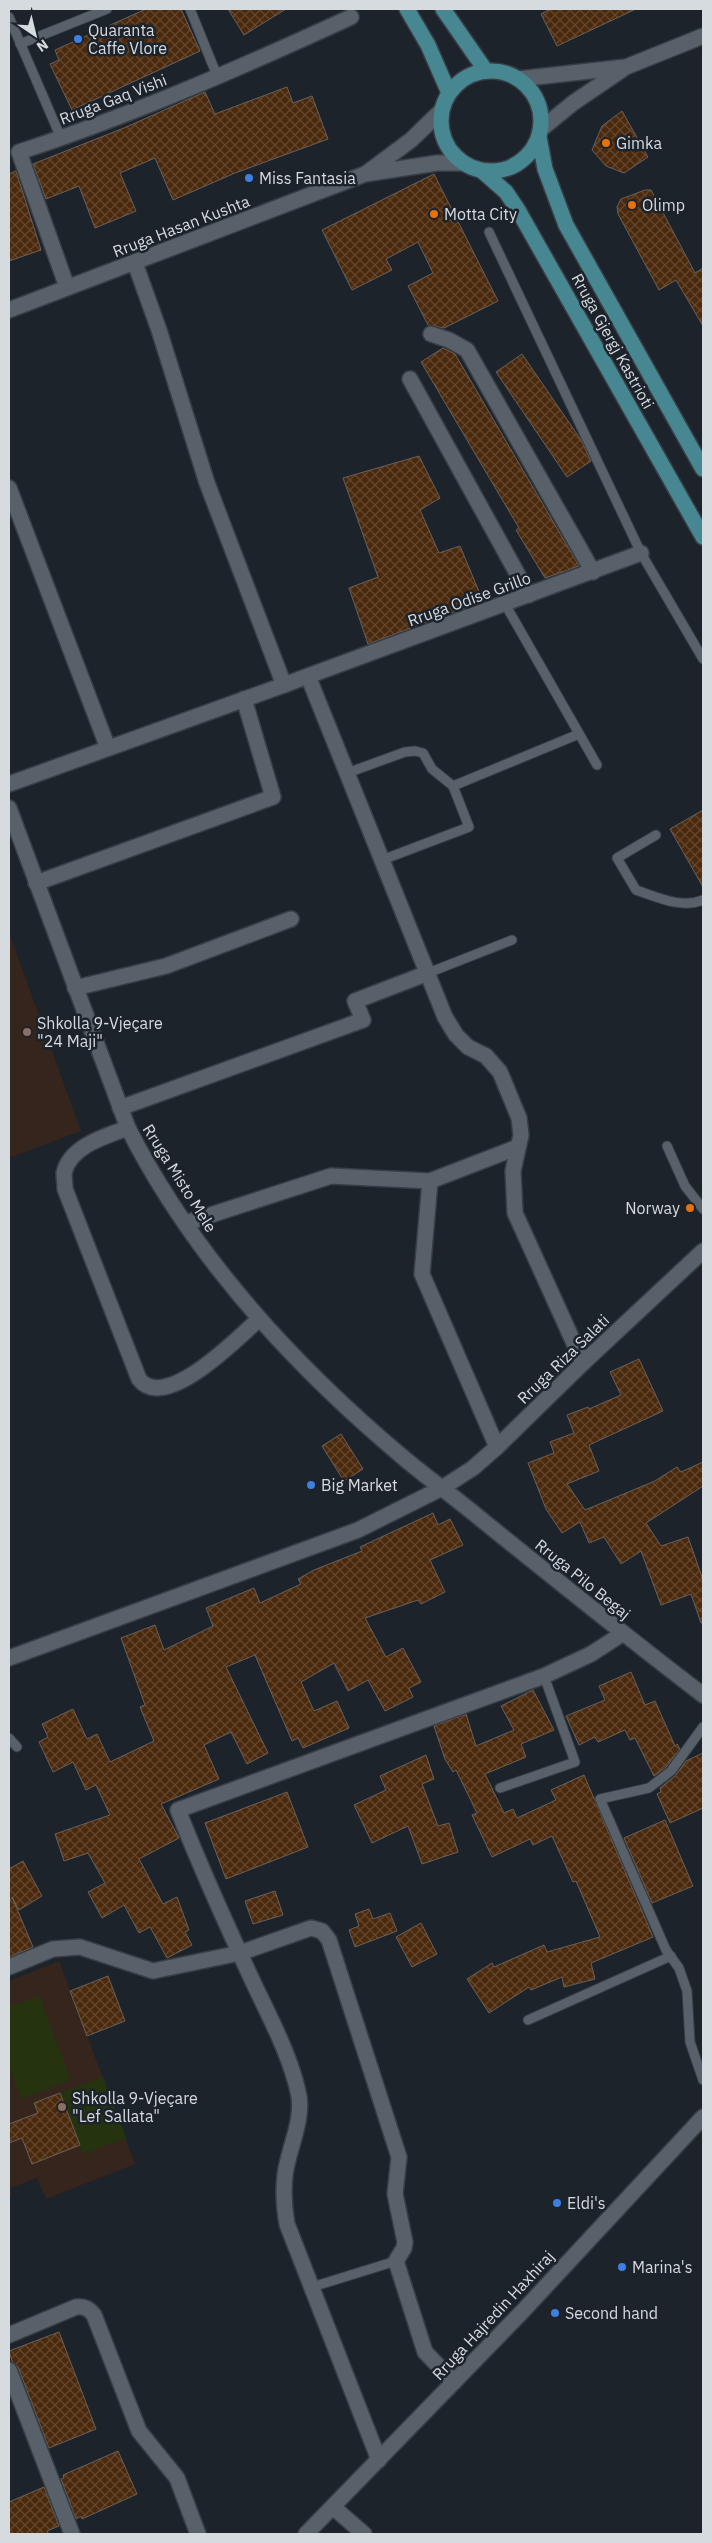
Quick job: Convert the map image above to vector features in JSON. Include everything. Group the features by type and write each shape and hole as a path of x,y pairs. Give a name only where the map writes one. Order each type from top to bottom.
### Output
{"main road":[{"path":"407,9 428,45 449,93"},
{"path":"443,9 486,71"},
{"path":"486,71 497,71 526,84 537,101 541,120 534,146 520,161 502,170 481,170 463,163 444,140 440,121 449,93 461,80 486,71"},
{"name":"Rruga Gjergj Kastrioti","path":"539,133 545,169 566,225 703,469"},
{"name":"Rruga Gjergj Kastrioti","path":"481,170 506,192 518,210 703,537"}],"street":[{"name":"Rruga Gaq Vishi","path":"68,288 19,152 61,138 218,78 349,13"},
{"path":"539,133 573,103 626,66 703,36"},
{"path":"518,79 626,66"},
{"path":"364,174 411,140 442,111"},
{"path":"364,174 436,163 463,163"},
{"name":"Rruga Hasan Kushta","path":"9,310 364,174"},
{"path":"9,784 284,685 208,483 162,338 135,263"},
{"path":"431,334 461,345 467,350 593,572"},
{"path":"410,378 529,595"},
{"path":"9,488 108,748"},
{"name":"Rruga Odise Grillo","path":"284,685 641,553"},
{"path":"308,676 446,1017 456,1035 468,1047 486,1056 500,1072 519,1118 521,1134 513,1171 515,1213 583,1363"},
{"path":"36,883 273,797 244,699"},
{"name":"Rruga Misto Mele","path":"9,808 120,1108 145,1161 186,1223 260,1319 366,1426 442,1488"},
{"path":"75,988 166,966 291,919"},
{"path":"120,1108 363,1020 355,1001 428,973"},
{"path":"128,1128 102,1137 86,1146 72,1158 64,1172 65,1189 139,1379 144,1386 155,1390 187,1378 220,1354 260,1319"},
{"path":"186,1223 331,1176 430,1181 518,1147"},
{"path":"430,1181 422,1274 497,1447"},
{"name":"Rruga Riza Salati","path":"9,1658 358,1530 442,1488 473,1468 497,1447 583,1363 703,1252"},
{"name":"Rruga Pilo Begaj","path":"442,1488 622,1634 703,1696"},
{"path":"379,2460 287,2224 283,2199 285,2174 297,2120 299,2099 280,2040 195,1855 178,1810 544,1676 591,1654 622,1634"},
{"path":"9,1967 53,1949 80,1947 153,1972 240,1953 311,1928 322,1931 329,1940 399,2157 395,2194 405,2242 404,2248 396,2261 425,2352 454,2382"},
{"name":"Rruga Hajredin Haxhiraj","path":"306,2534 454,2382 703,2117"},
{"path":"9,2335 76,2307 84,2306 90,2310 94,2315 139,2431 177,2478 198,2534"},
{"path":"9,2370 72,2534"},
{"path":"333,2507 364,2534"}],"lane":[{"path":"20,44 107,9"},
{"path":"190,9 218,78"},
{"path":"9,17 61,138"},
{"path":"490,232 641,553 703,659"},
{"path":"505,604 597,765"},
{"path":"453,786 579,734"},
{"path":"347,773 415,750 423,753 432,769 453,786 469,827 382,860"},
{"path":"656,835 617,858 636,890 678,903 696,903 703,900"},
{"path":"428,973 512,940"},
{"path":"667,1146 686,1186 703,1210"},
{"path":"500,1788 575,1762 544,1676"},
{"path":"703,1727 671,1770 649,1788 600,1798 687,1991 690,2042 703,2080"},
{"path":"9,1738 17,1746"},
{"path":"528,2020 671,1956"},
{"path":"312,2287 396,2261"}],"shaded area":[{"name":"Shkolla 9-Vjeçare \"24 Maji\"","path":"9,933 81,1131 9,1158"},
{"name":"Shkolla 9-Vjeçare \"Lef Sallata\"","path":"59,1961 135,2164 46,2199 37,2178 10,2188 12,2195 9,2195 9,1981"}],"green space":[{"path":"39,1996 71,2080 21,2099 9,2067 9,2007"},
{"path":"103,2077 126,2138 83,2154 60,2093"}],"building":[{"path":"146,9 181,9 200,51 72,110 50,64 59,60 55,50"},
{"path":"228,9 286,9 244,35"},
{"path":"550,9 636,9 557,46 541,14"},
{"path":"287,87 293,103 312,96 328,139 235,173 173,200 155,158 120,173 136,211 95,228 79,186 46,199 33,164 124,128 205,92 215,114"},
{"path":"622,111 648,157 624,173 606,166 592,150 602,126"},
{"path":"16,171 41,250 9,261 9,174"},
{"path":"434,174 498,301 444,328 428,325 408,286 433,273 418,242 386,259 392,270 352,290 322,230"},
{"path":"645,190 651,190 695,273 703,268 703,326 676,280 659,290 618,214 617,207 621,199"},
{"path":"443,348 455,354 579,566 545,578 516,530 519,528 421,362"},
{"path":"522,354 581,440 591,461 567,477 496,372"},
{"path":"419,456 440,498 420,510 439,553 460,546 483,601 368,644 349,588 378,577 343,478"},
{"path":"703,810 703,887 670,829"},
{"path":"639,1359 663,1411 589,1445 599,1471 567,1484 585,1510 655,1481 677,1467 681,1472 703,1462 703,1486 646,1523 661,1546 688,1537 703,1580 703,1623 701,1623 691,1594 661,1605 641,1551 621,1564 604,1537 589,1543 580,1522 562,1533 546,1509 528,1463 554,1453 550,1442 574,1433 567,1415 588,1407 589,1409 621,1395 610,1372"},
{"path":"341,1434 363,1469 344,1481 322,1446"},
{"path":"433,1513 438,1525 450,1519 463,1545 430,1560 445,1592 421,1604 418,1600 365,1618 386,1657 403,1648 421,1682 409,1688 413,1697 385,1711 368,1680 348,1691 334,1663 301,1682 314,1711 337,1701 349,1728 303,1748 298,1738 292,1741 255,1655 226,1667 268,1753 247,1764 231,1732 204,1745 219,1779 161,1804 179,1838 139,1859 163,1904 177,1897 189,1930 185,1932 192,1945 167,1958 150,1927 139,1933 124,1905 102,1918 88,1892 105,1883 88,1853 64,1861 55,1834 110,1815 96,1785 86,1790 73,1762 53,1772 39,1742 48,1737 42,1724 73,1709 87,1739 97,1734 110,1762 154,1741 140,1707 145,1705 121,1638 155,1625 164,1650 213,1626 206,1608 254,1588 260,1603 301,1584 298,1579 314,1570 362,1551 360,1547"},
{"path":"631,1672 645,1705 655,1701 675,1746 677,1744 680,1749 666,1767 654,1776 635,1738 630,1740 625,1730 598,1742 595,1737 579,1745 566,1716 605,1700 599,1686"},
{"path":"533,1690 554,1730 521,1744 526,1757 485,1774 504,1813 513,1809 517,1818 556,1800 551,1790 584,1775 653,1937 591,1963 595,1979 564,1987 562,1977 531,1990 529,1987 489,2013 467,1979 492,1963 494,1967 544,1945 547,1952 600,1937 576,1881 573,1882 552,1836 533,1845 530,1839 492,1857 472,1815 477,1813 456,1770 453,1772 445,1759 434,1726 466,1714 476,1746 514,1730 501,1706"},
{"path":"703,1753 703,1808 670,1823 657,1794 661,1792 660,1788 675,1776 686,1761"},
{"path":"426,1755 434,1779 422,1784 438,1826 449,1823 458,1852 422,1864 408,1826 372,1843 354,1805 386,1790 380,1776"},
{"path":"287,1792 308,1847 226,1879 205,1823"},
{"path":"665,1820 693,1886 652,1903 624,1838"},
{"path":"23,1861 42,1896 19,1910 12,1897 33,1947 9,1957 9,1869"},
{"path":"275,1891 283,1915 253,1924 245,1901"},
{"path":"369,1909 373,1919 390,1913 397,1931 355,1947 349,1930 359,1926 355,1914"},
{"path":"421,1923 437,1954 412,1967 396,1937"},
{"path":"108,1976 125,2021 87,2036 70,1991"},
{"path":"60,2093 80,2145 32,2164 22,2138 9,2143 9,2124 38,2113 34,2103"},
{"path":"59,2332 96,2429 49,2448 18,2367 12,2361 9,2351"},
{"path":"118,2451 137,2494 82,2519 81,2516 76,2519 61,2479 64,2478 63,2475"},
{"path":"44,2487 59,2526 47,2531 49,2534 9,2534 9,2502"}],"place":[{"name":"Quaranta Caffe Vlore","path":"78,39"},
{"name":"Gimka","path":"606,143"},
{"name":"Miss Fantasia","path":"249,178"},
{"name":"Olimp","path":"632,205"},
{"name":"Motta City","path":"434,214"},
{"name":"Shkolla 9-Vjeçare \"24 Maji\"","path":"27,1032"},
{"name":"Norway","path":"690,1208"},
{"name":"Big Market","path":"311,1485"},
{"name":"Shkolla 9-Vjeçare \"Lef Sallata\"","path":"62,2107"},
{"name":"Eldi's","path":"557,2203"},
{"name":"Marina's","path":"622,2267"},
{"name":"Second hand","path":"555,2313"}]}
